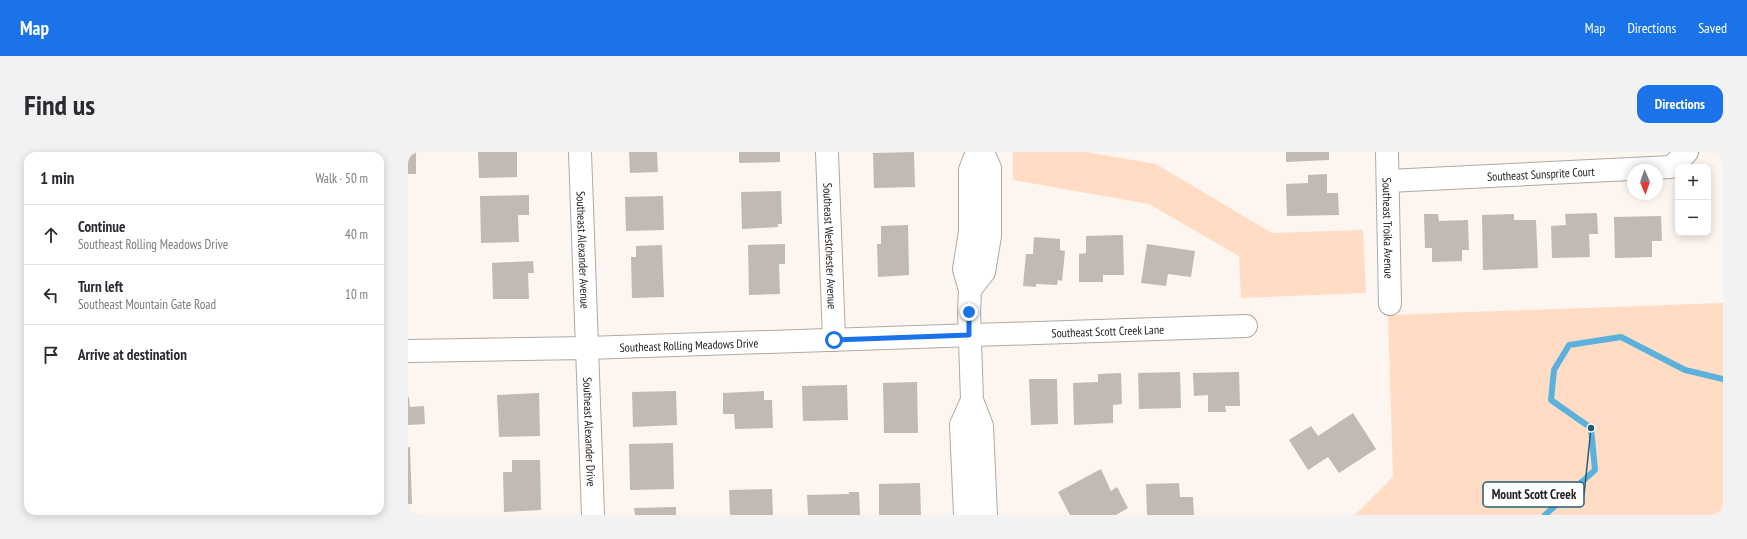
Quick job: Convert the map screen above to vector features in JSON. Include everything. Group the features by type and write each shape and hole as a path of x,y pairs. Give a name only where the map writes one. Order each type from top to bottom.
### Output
{"street":[{"name":"Southeast Alexander Avenue","path":"580,152 587,348"},
{"name":"Southeast Westchester Avenue","path":"828,152 834,340"},
{"path":"977,152 970,170 970,232 964,269 970,290 969,335 972,400 982,426 986,515"},
{"path":"970,290 984,272 990,236 990,168 983,152"},
{"name":"Southeast Troika Avenue","path":"1387,152 1390,304"},
{"name":"Southeast Sunsprite Court","path":"1388,181 1671,167 1687,152"},
{"name":"Southeast Scott Creek Lane","path":"969,335 1246,326"},
{"name":"Southeast Rolling Meadows Drive","path":"408,351 587,348 969,335"},
{"name":"Southeast Alexander Drive","path":"587,348 593,515"},
{"path":"965,515 961,425 972,400"}],"shaded area":[{"path":"1013,152 1086,152 1156,164 1272,233 1363,230 1366,293 1241,298 1239,256 1149,204 1013,180"},
{"path":"1723,303 1723,515 1355,515 1393,477 1388,315"}],"building":[{"path":"408,152 416,152 416,174 408,174"},
{"path":"478,152 517,152 517,177 479,178"},
{"path":"629,152 657,152 658,172 630,173"},
{"path":"739,152 780,152 780,162 739,163"},
{"path":"914,152 915,187 874,188 873,153"},
{"path":"1286,152 1329,152 1329,160 1286,162"},
{"path":"1327,174 1327,193 1338,193 1339,215 1287,216 1286,184 1308,183 1308,175"},
{"path":"781,191 782,224 778,224 778,227 742,229 741,192"},
{"path":"529,195 529,215 518,215 519,242 481,243 480,196"},
{"path":"663,196 664,230 626,231 625,197"},
{"path":"1597,213 1598,234 1589,234 1590,257 1552,258 1551,226 1566,225 1565,214"},
{"path":"1424,214 1438,214 1439,221 1468,220 1469,250 1462,250 1462,261 1432,262 1432,248 1425,248"},
{"path":"1514,214 1514,220 1536,220 1538,268 1483,270 1482,215"},
{"path":"1661,216 1662,241 1652,241 1652,257 1615,258 1614,217"},
{"path":"908,225 909,275 878,277 877,244 881,244 881,226"},
{"path":"1123,235 1124,275 1103,275 1103,282 1079,282 1079,254 1086,253 1086,236"},
{"path":"1034,237 1060,239 1060,250 1065,251 1062,281 1058,280 1057,285 1036,284 1036,287 1023,286 1026,254 1033,254"},
{"path":"785,244 785,264 779,264 780,294 749,295 748,245"},
{"path":"1147,244 1195,251 1191,277 1168,274 1166,286 1141,283"},
{"path":"662,245 664,297 632,298 631,257 636,257 636,246"},
{"path":"533,261 534,273 528,273 529,299 493,299 492,263"},
{"path":"1180,372 1181,408 1139,409 1138,373"},
{"path":"1239,372 1240,406 1225,406 1226,412 1208,412 1208,395 1194,396 1193,373"},
{"path":"1121,373 1122,404 1113,405 1113,423 1074,425 1073,383 1098,382 1098,374"},
{"path":"1029,379 1057,379 1058,424 1031,425"},
{"path":"917,382 918,433 884,433 883,383"},
{"path":"847,385 848,420 803,421 802,386"},
{"path":"676,391 677,425 633,427 632,392"},
{"path":"764,391 764,400 772,400 773,428 735,429 734,414 723,414 723,393"},
{"path":"539,393 540,436 499,437 497,395"},
{"path":"408,397 410,407 424,406 425,424 408,425"},
{"path":"1353,413 1376,449 1339,473 1328,457 1308,470 1289,440 1311,426 1318,436"},
{"path":"673,443 674,489 630,490 629,444"},
{"path":"408,447 410,447 412,504 408,504"},
{"path":"512,460 540,460 541,510 504,512 503,472 512,472"},
{"path":"1101,469 1111,491 1117,487 1128,508 1116,515 1070,515 1058,492"},
{"path":"920,483 921,515 879,515 879,484"},
{"path":"1179,483 1180,497 1193,497 1194,515 1147,515 1146,484"},
{"path":"772,489 773,515 730,515 729,490"},
{"path":"849,492 859,492 860,515 808,515 807,495 849,494"},
{"path":"676,507 676,515 635,515 634,508"}],"waterway":[{"path":"1545,515 1595,470 1591,428 1551,400 1554,370 1569,345 1621,337 1685,370 1723,379"}],"place":[{"name":"Mount Scott Creek","path":"1591,428"}],"route":[{"path":"834,340 969,335 969,312"}]}
